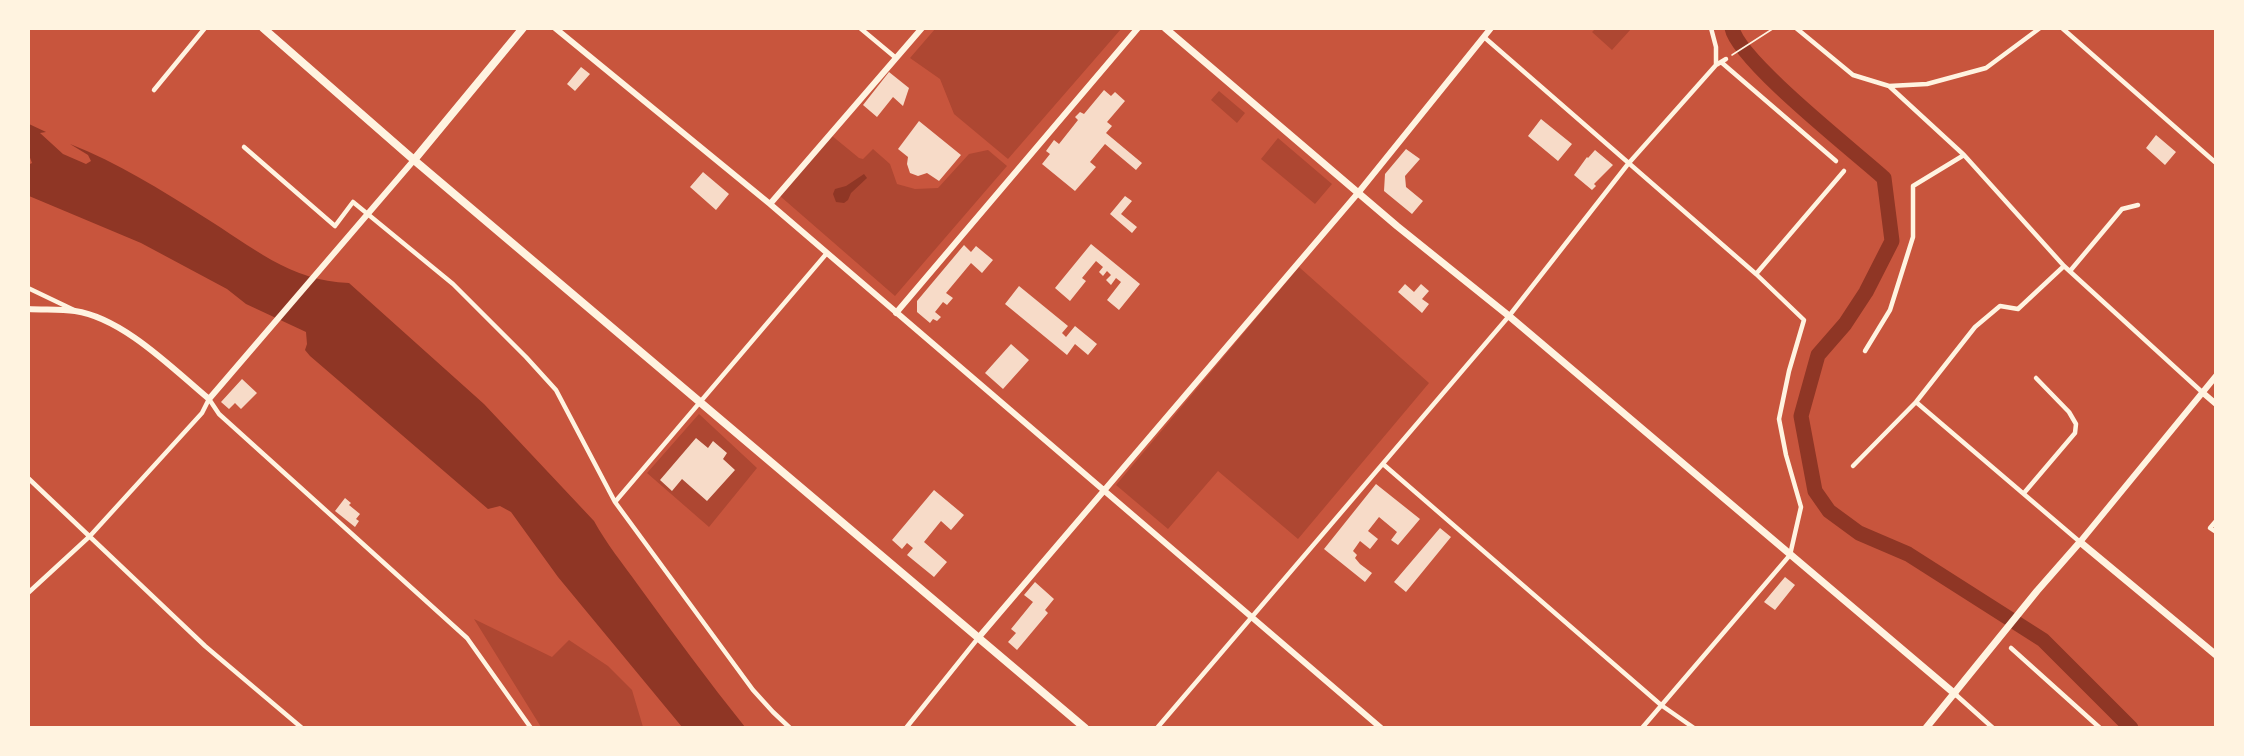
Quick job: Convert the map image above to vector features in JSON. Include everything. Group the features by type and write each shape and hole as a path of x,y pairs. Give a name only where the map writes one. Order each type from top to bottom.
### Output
{"main road":[{"path":"263,28 414,160 1085,728"},
{"path":"414,160 522,28"},
{"path":"1165,28 1955,694"},
{"path":"1926,728 1985,653 2080,542 2216,655"}],"street":[{"path":"154,90 205,28"},
{"path":"555,28 770,204 1381,728"},
{"path":"860,28 896,58"},
{"path":"770,204 922,28"},
{"path":"896,314 1138,28"},
{"path":"906,728 979,637 1358,193 1491,28"},
{"path":"1711,28 1716,47 1716,65"},
{"path":"1796,28 1853,75 1889,86 1927,84 1986,68 2040,28"},
{"path":"2062,28 2216,163"},
{"path":"1484,37 1756,274 1804,320 1789,371 1779,419 1786,455 1801,507 1790,555 1642,728"},
{"path":"1157,728 1250,616 1509,316 1628,164 1716,65 1723,60 1836,161"},
{"path":"1889,86 1964,155 2064,266 2216,404"},
{"path":"244,147 335,226 353,202 453,284 526,357 556,390 615,502 753,690 790,728"},
{"path":"1865,351 1890,310 1913,237 1913,186 1964,155"},
{"path":"28,593 90,536 202,413 210,399 414,160"},
{"path":"1756,274 1844,171"},
{"path":"2070,271 2122,209 2138,205"},
{"path":"615,502 826,253"},
{"path":"1853,466 1916,402 1975,327 2000,306 2018,309 2064,266"},
{"path":"28,288 124,332 210,399 219,414 467,638 531,728"},
{"path":"28,309 76,311"},
{"path":"1916,402 2080,542 2216,376"},
{"path":"2024,493 2074,433 2076,424 2069,412 2036,378"},
{"path":"1383,464 1661,705 1694,728"},
{"path":"28,478 205,646 302,728"},
{"path":"2216,521 2210,528 2216,532"},
{"path":"2011,648 2100,728"},
{"path":"1955,694 1993,728"}],"path":[{"path":"1723,60 1774,28"}],"shaded area":[{"path":"935,29 1121,29 1008,159 954,114 940,79 910,58"},
{"path":"1595,29 1631,29 1612,50 1592,32"},
{"path":"1219,91 1245,113 1237,123 1211,100"},
{"path":"29,124 46,132 40,133 63,154 86,164 91,161 88,155 70,144 105,159 290,269 328,281 349,283 484,404 594,521 664,621 745,727 682,727 558,577 511,512 500,506 488,509 310,356 305,350 306,332 246,304 227,289 141,243 29,196 28,165 32,163 29,155"},
{"path":"831,135 859,158 863,159 873,149 890,164 897,184 915,189 938,188 969,154 988,150 1007,166 895,296 780,196"},
{"path":"1278,138 1332,184 1315,204 1261,159"},
{"path":"864,174 867,178 851,193 848,200 844,203 836,202 833,194 835,189 846,186"},
{"path":"1299,267 1429,383 1298,539 1218,471 1168,529 1116,485"},
{"path":"699,414 757,468 709,527 647,473"},
{"path":"474,619 552,657 569,640 608,666 632,690 643,727 541,727"}],"building":[{"path":"581,67 590,74 575,91 567,84"},
{"path":"889,72 909,88 903,106 893,97 877,117 863,105"},
{"path":"1104,90 1111,96 1115,92 1125,101 1107,122 1112,126 1106,133 1142,163 1136,170 1105,144 1090,162 1096,167 1075,191 1042,164 1050,154 1046,151 1054,140 1059,144 1078,120 1075,117 1080,112 1084,114"},
{"path":"1541,119 1572,144 1558,161 1528,136"},
{"path":"919,121 961,155 939,181 927,173 918,176 910,173 907,164 908,157 898,149"},
{"path":"2156,135 2176,152 2165,165 2146,148"},
{"path":"1406,149 1420,159 1405,176 1406,187 1423,201 1412,214 1384,191 1385,174"},
{"path":"1595,150 1613,165 1594,184 1596,186 1592,190 1574,175"},
{"path":"703,172 729,194 716,210 690,187"},
{"path":"1125,196 1132,201 1121,214 1137,227 1132,233 1110,214"},
{"path":"1091,244 1140,284 1119,310 1107,300 1121,282 1116,278 1111,285 1106,280 1111,275 1107,271 1103,276 1099,272 1103,267 1096,261 1082,278 1086,281 1070,301 1055,288"},
{"path":"964,245 971,252 976,246 993,260 982,273 971,263 946,293 953,298 947,305 943,302 935,312 941,317 937,321 933,319 930,323 917,312 917,301"},
{"path":"1405,284 1414,292 1421,284 1429,291 1422,299 1429,304 1422,313 1398,292"},
{"path":"1019,286 1068,326 1062,333 1066,337 1075,326 1097,344 1088,355 1075,344 1067,355 1005,304"},
{"path":"1011,344 1029,360 1003,389 985,373"},
{"path":"242,379 257,393 241,409 235,403 229,409 221,402"},
{"path":"696,438 708,448 713,441 727,453 723,459 735,470 707,501 682,479 672,491 660,480"},
{"path":"1376,484 1420,519 1398,545 1391,540 1397,532 1379,517 1368,531 1378,539 1370,549 1360,541 1353,551 1360,564 1372,573 1365,582 1324,549"},
{"path":"934,490 964,515 951,530 941,521 924,542 947,562 934,577 907,555 913,548 907,543 902,549 892,540"},
{"path":"345,498 351,503 349,505 360,514 356,519 359,521 355,527 335,511"},
{"path":"1440,528 1451,537 1406,592 1394,582"},
{"path":"1785,577 1795,585 1775,610 1764,602"},
{"path":"1035,582 1054,599 1045,610 1048,613 1017,650 1008,642 1016,633 1011,629 1033,602 1024,595"}],"waterway":[{"path":"1732,28 1739,43 1775,82 1884,178 1892,241 1866,292 1845,324 1818,355 1801,416 1815,491 1829,511 1859,533 1908,554 2043,640 2131,728"}]}
